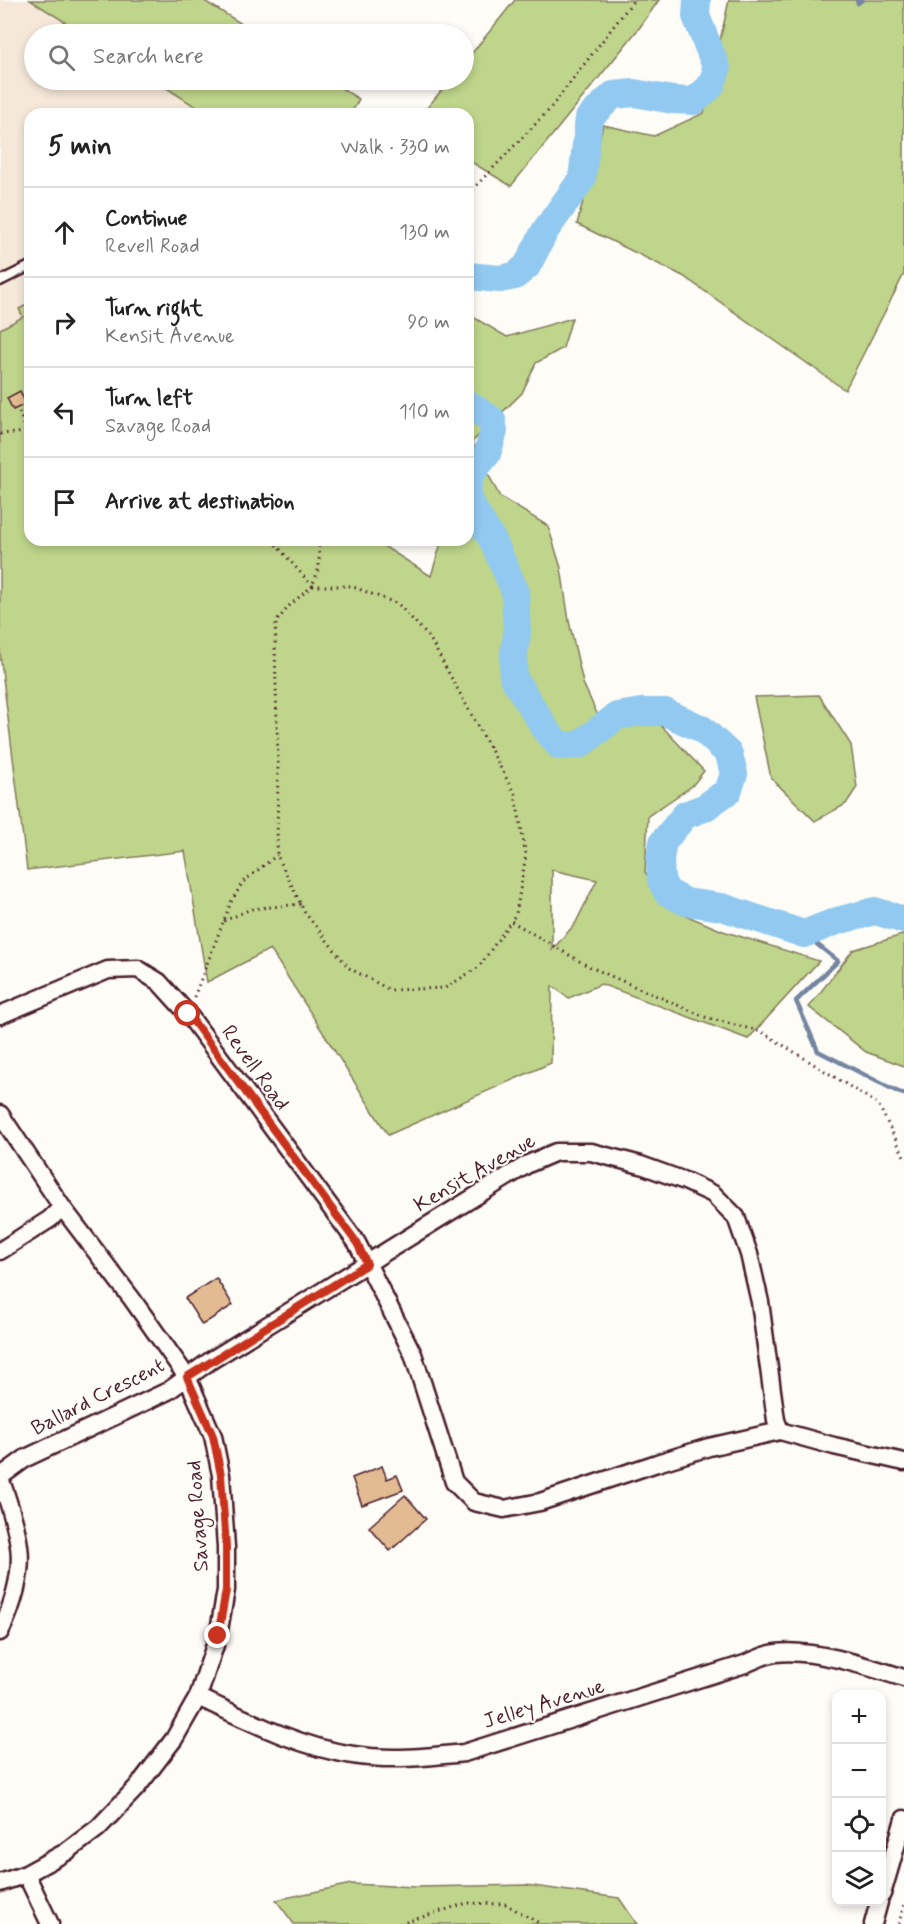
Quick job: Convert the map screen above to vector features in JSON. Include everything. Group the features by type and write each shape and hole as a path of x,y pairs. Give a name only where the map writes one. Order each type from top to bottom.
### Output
{"street":[{"name":"Revell Road","path":"0,1015 108,970 138,969 159,982 188,1014 357,1243 367,1264"},
{"name":"Savage Road","path":"0,1114 62,1207 132,1299 187,1377 213,1436 221,1475 226,1547 226,1590 218,1636 198,1697 174,1739 138,1786 98,1828 66,1852 26,1874 0,1883"},
{"name":"Kensit Avenue","path":"187,1377 528,1164 556,1152 591,1152 641,1165 685,1181 713,1194 736,1217 749,1254 760,1302 776,1420 780,1431"},
{"path":"0,1251 50,1219 62,1207"},
{"path":"367,1264 413,1354 454,1482 474,1502 504,1509 540,1502 667,1460 780,1431 904,1462"},
{"name":"Ballard Crescent","path":"0,1477 26,1458 168,1391 187,1377"},
{"path":"0,1477 20,1547 13,1602 0,1632"},
{"name":"Jelley Avenue","path":"198,1697 232,1714 312,1745 352,1755 391,1759 464,1753 734,1668 774,1653 801,1653 856,1664 904,1678"},
{"path":"886,1880 904,1818"},
{"path":"26,1874 50,1924"},
{"path":"873,1924 878,1906"}],"lane":[{"path":"0,281 24,269"}],"path":[{"path":"474,188 548,111 634,0"},
{"path":"19,412 24,422"},
{"path":"0,434 24,432"},
{"path":"277,546 312,586 351,586 398,604 429,637 515,794 526,855 516,914 479,967 445,988 390,990 349,968 305,912 277,855 276,622 289,606 312,586 319,568 319,546"},
{"path":"188,1014 231,902 243,882 277,855"},
{"path":"224,921 251,909 301,904"},
{"path":"511,921 588,966 705,1017 762,1032 878,1104 904,1156"},
{"path":"400,1924 467,1903 505,1904 541,1924"},
{"path":"898,1924 904,1904"}],"shaded area":[{"path":"0,0 30,0 68,24 24,24 24,90 170,90 198,108 24,108 24,316 0,329"}],"green space":[{"path":"30,0 203,0 242,24 68,24"},
{"path":"515,0 659,0 640,27 511,186 474,164 474,108 427,108 442,90 474,90 474,51"},
{"path":"729,0 904,0 904,274 845,390 683,276 577,224 603,125 654,136 704,113"},
{"path":"170,90 344,90 359,99 354,108 198,108"},
{"path":"24,306 24,546 384,546 431,576 440,546 474,546 474,446 500,497 548,526 561,568 569,621 583,683 605,731 656,720 704,771 692,786 648,816 645,872 673,910 723,931 819,961 748,1039 601,984 569,998 552,986 551,1063 388,1135 270,949 207,982 185,851 27,870 0,654 0,329 23,317 19,309","holes":["552,870 597,880 575,924 552,950"]},
{"path":"474,318 507,337 572,318 563,348 536,363 522,393 474,440"},
{"path":"819,695 851,745 857,787 846,804 815,821 771,778 754,697"},
{"path":"904,936 904,1066 866,1052 809,1007 853,950"},
{"path":"351,1884 415,1887 526,1885 619,1898 637,1924 294,1924 276,1900"}],"building":[{"path":"20,391 24,405 13,410 7,398"},
{"path":"216,1278 233,1305 202,1325 185,1298"},
{"path":"382,1466 387,1479 397,1475 403,1490 362,1505 352,1478"},
{"path":"405,1495 426,1519 390,1551 369,1527"}],"waterway":[{"path":"474,277 500,279 515,276 527,266 545,231 582,179 589,118 613,95 634,93 694,101 711,86 717,69 696,16 697,0"},
{"path":"857,0 858,3 862,0"},
{"path":"474,408 492,420 494,431 487,454 474,470"},
{"path":"474,510 493,541 515,591 517,634 513,677 548,733 560,746 579,745 617,716 641,712 665,712 702,729 729,754 734,774 728,791 704,808 685,815 663,842 660,859 661,880 667,892 686,902 722,907 804,934 837,921 875,911 904,920"},
{"path":"804,934 838,961 796,1001 818,1051 904,1094"}],"route":[{"path":"188,1014 357,1243 367,1264 187,1377 213,1436 221,1475 226,1547 226,1590 218,1636"}]}
